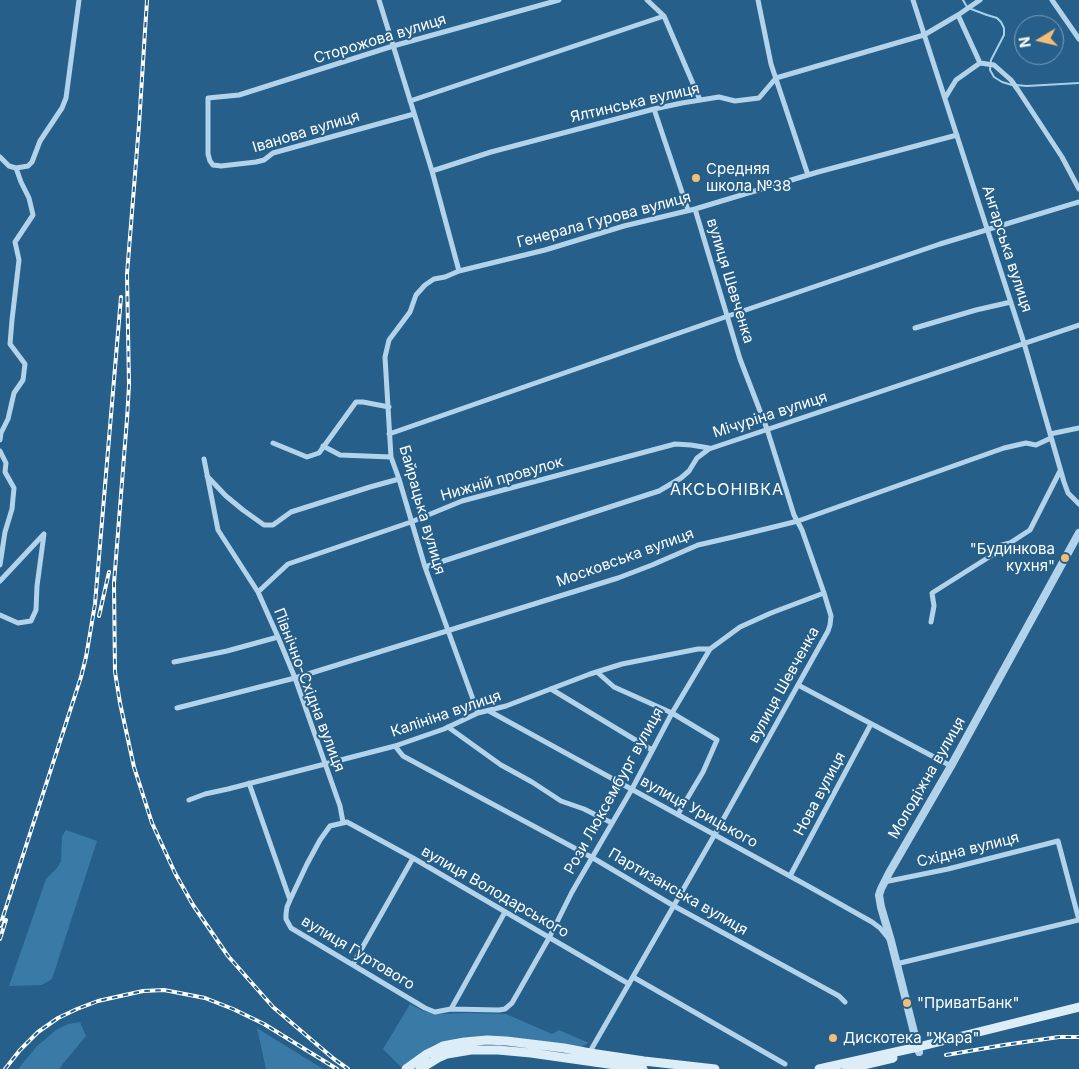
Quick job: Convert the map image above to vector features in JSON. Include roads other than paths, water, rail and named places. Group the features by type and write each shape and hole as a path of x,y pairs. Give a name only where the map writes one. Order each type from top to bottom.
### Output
{"main road":[{"path":"847,1069 1079,1007"},
{"path":"819,1069 1079,1013"},
{"path":"408,1068 435,1049 453,1043 507,1041 564,1048 588,1058 642,1069"},
{"path":"420,1069 448,1054 471,1050 498,1050 644,1061 714,1069"}],"street":[{"path":"0,157 9,166 16,168 28,166 32,162 40,141 62,108 66,98 79,0"},
{"path":"378,0 432,171 459,271"},
{"name":"Сторожова вулиця","path":"208,98 239,95 393,46 559,0"},
{"path":"646,0 664,16 700,100"},
{"path":"758,0 771,64 808,175"},
{"name":"Ангарська вулиця","path":"913,0 1024,343 1060,471 1068,493 1079,504"},
{"path":"776,78 924,35 958,16 980,0"},
{"path":"1052,0 1079,39"},
{"path":"410,101 664,16"},
{"path":"958,16 983,63"},
{"path":"945,98 956,80 983,63 994,65 1011,80 1018,90 1062,157 1079,189"},
{"name":"Ялтинська вулиця","path":"432,171 491,152 682,102 719,97 735,101 759,98 776,78"},
{"name":"Іванова вулиця","path":"208,98 208,154 213,165 221,166 264,160 272,153 414,114"},
{"path":"654,109 688,210"},
{"name":"Генерала Гурова вулиця","path":"410,312 416,295 434,279 545,250 624,226 957,135"},
{"path":"0,440 1,433 8,419 14,393 24,380 25,364 10,344 19,260 15,242 33,216 29,198 16,168"},
{"path":"390,434 940,244 1079,202"},
{"name":"вулиця Шевченка","path":"588,1058 828,632 830,625 830,616 824,593 802,530 794,515 767,429 740,359 695,208"},
{"path":"915,328 1011,302"},
{"name":"Байрацька вулиця","path":"410,312 389,340 385,357 391,457 425,568 478,714"},
{"name":"Мічуріна вулиця","path":"425,568 659,491 685,475 697,458 709,448 1079,325"},
{"path":"273,443 307,457 319,453 356,402 389,407"},
{"name":"Московська вулиця","path":"177,708 295,678 618,578 698,545 798,521 1004,448 1026,443 1036,445 1050,436 1079,428"},
{"name":"Нижній провулок","path":"258,592 288,564 411,522 462,501 675,444 709,448"},
{"path":"323,446 340,455 391,457"},
{"path":"0,451 6,463 5,472 14,488 12,509 5,532 0,565"},
{"name":"Північно-Східна вулиця","path":"204,459 218,530 258,592 278,637 295,678 345,822"},
{"path":"931,622 934,606 932,593 996,552 1002,545 1010,543 1030,530 1060,471"},
{"path":"206,476 226,496 264,525 273,525 291,512 399,479"},
{"name":"Молодіжна вулиця","path":"918,1049 880,901 881,889 1079,533"},
{"path":"0,580 44,534 37,586 36,610 31,621 18,623 0,616"},
{"name":"Рози Люксембург вулиця","path":"450,1009 496,1010 505,1009 512,1003 549,938 572,892 632,789 672,713 710,649 740,627 824,593"},
{"path":"174,662 227,651 278,637"},
{"name":"Калініна вулиця","path":"190,800 205,794 395,746 478,714 506,706 622,664 698,649 710,649"},
{"path":"597,672 614,687 672,713 717,740 703,772 678,814"},
{"path":"798,685 951,766"},
{"path":"551,689 652,750"},
{"name":"вулиця Урицького","path":"489,711 872,922 891,941"},
{"name":"Нова вулиця","path":"790,876 871,724"},
{"path":"448,727 501,765 561,801 584,808 612,824"},
{"name":"Партизанська вулиця","path":"395,746 402,756 592,858 674,906 839,996 845,1002"},
{"name":"вулиця Гуртового","path":"249,783 290,900 286,919 291,928 430,1010 435,1012 450,1009"},
{"path":"290,900 306,864 320,840 330,826 345,822"},
{"name":"вулиця Володарського","path":"345,822 413,858 629,984"},
{"name":"Східна вулиця","path":"884,882 948,869 1058,841 1079,920"},
{"path":"353,964 413,858"},
{"path":"450,1009 505,912"},
{"path":"896,964 1079,920"},
{"path":"633,977 785,1064"}],"waterway":[{"path":"963,0 967,7"},
{"path":"971,9 997,18 1001,22 1004,28 1004,35 991,60 990,70 994,77 1012,85"},
{"path":"1016,85 1079,83"}],"railway":[{"path":"147,0 127,274 129,385 114,583 115,672 120,703 134,767 152,823 175,873 193,905 228,956 273,1007 348,1069"},
{"path":"0,926 86,657 95,604 121,297"},
{"path":"99,616 109,572"},
{"path":"0,939 6,920"},
{"path":"5,1069 38,1032 58,1018 98,1001 143,991 164,990 205,998 233,1009 264,1024 337,1069"},
{"path":"946,1055 1059,1037 1079,1037"}],"place":[{"name":"Средняя школа №38","path":"696,178"},
{"name":"\"Будинкова кухня\"","path":"1065,558"},
{"name":"\"ПриватБанк\"","path":"907,1003"},
{"name":"Дискотека \"Жара\"","path":"833,1038"}],"district":[{"name":"АКСЬОНІВКА","path":"727,490"}]}
